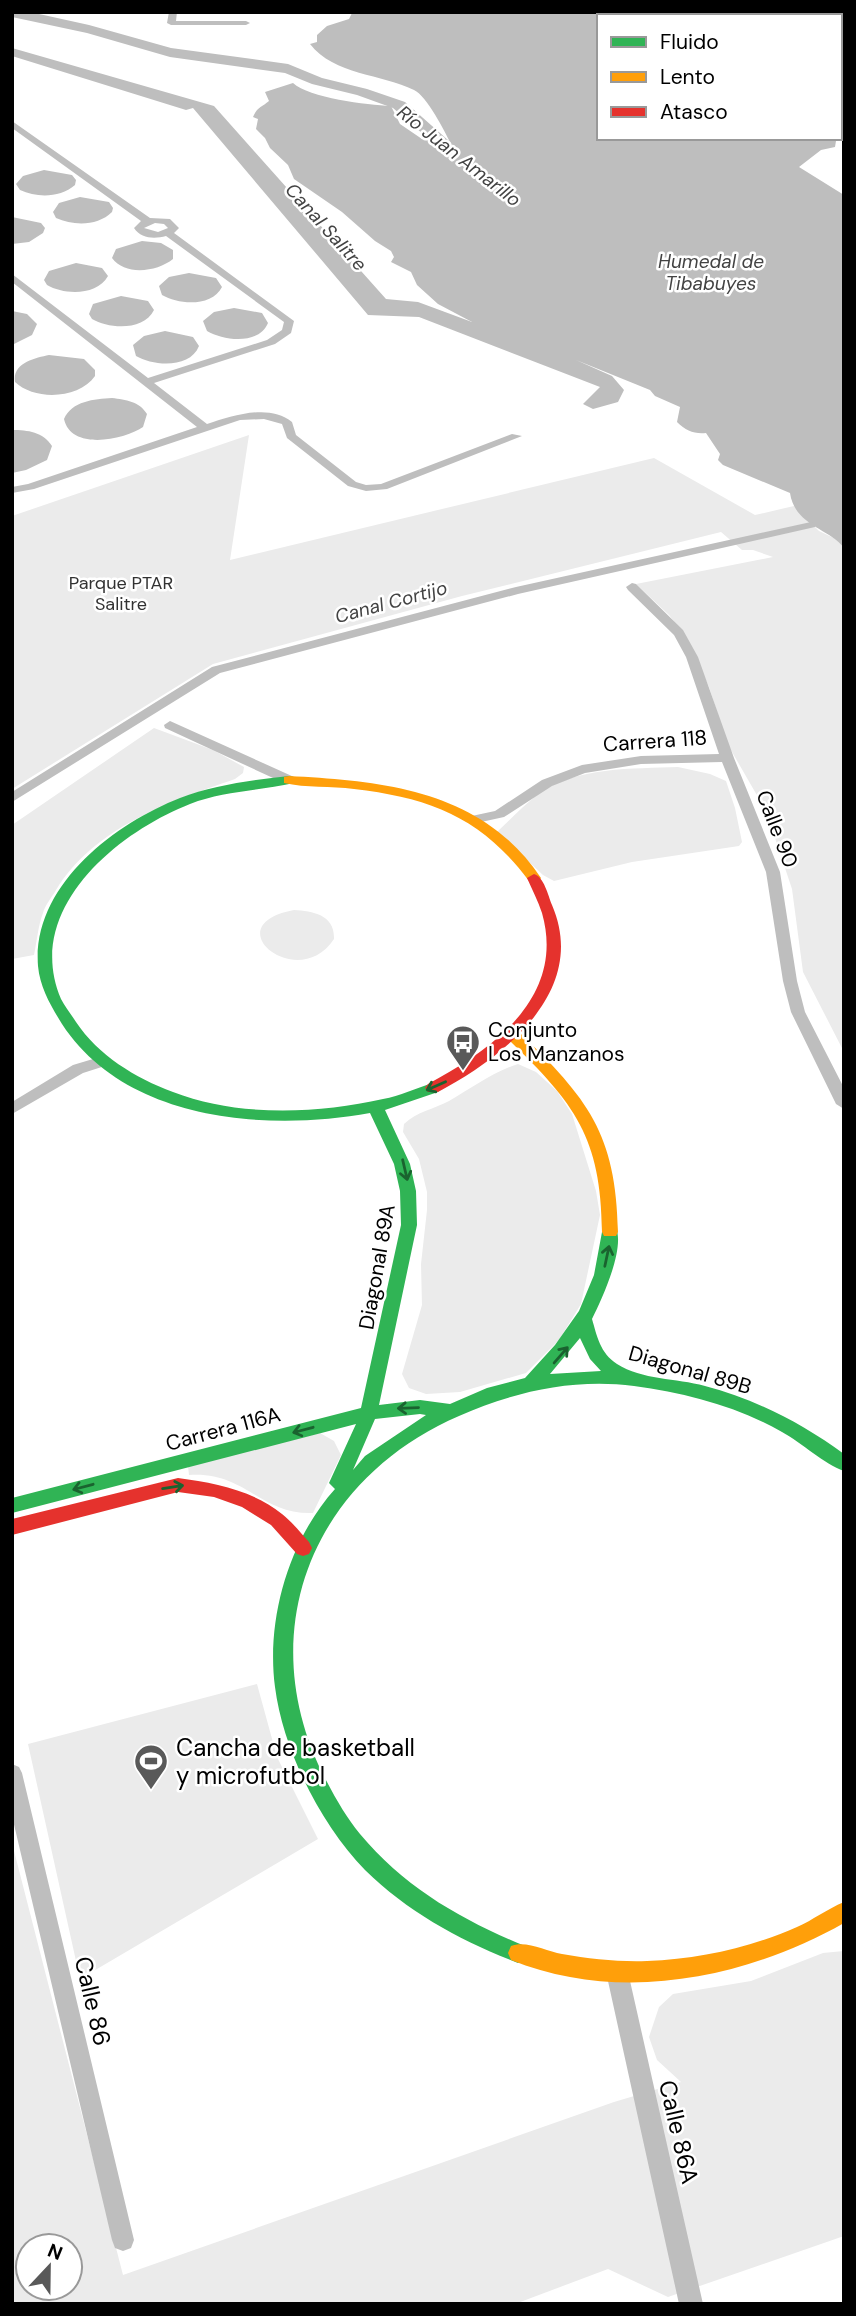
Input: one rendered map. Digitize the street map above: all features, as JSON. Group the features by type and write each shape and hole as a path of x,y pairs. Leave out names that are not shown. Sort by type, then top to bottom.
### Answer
{"street":[{"path":"173,12 171,22 246,23"},
{"path":"12,124 148,221 140,226 141,231 149,235 168,233 289,321 287,331 271,342 147,382"},
{"path":"12,277 205,428"},
{"path":"12,490 30,487 205,428 253,415 283,420 289,425 290,436 352,484 366,488 383,487 516,436"},
{"name":"Calle 90","path":"632,587 679,634 692,657 727,758 774,872 790,981 798,1012 844,1104"},
{"path":"170,725 289,780"},
{"name":"Carrera 118","path":"472,820 499,814 547,783 582,769 642,760 727,758"},
{"path":"289,780 339,781 387,788 432,801 472,820 510,848 538,881 553,919 550,972 542,999 514,1037 451,1079 376,1108 317,1116 257,1115 199,1105 146,1087 103,1061 70,1029 51,992 45,954 52,917 71,881 100,849 134,826 172,806 209,793 289,780"},
{"path":"514,1037 562,1082 596,1135 612,1194 608,1257 584,1320 563,1354 530,1382"},
{"path":"12,1110 78,1069 103,1061"},
{"name":"Diagonal 89A","path":"376,1108 403,1159 410,1194 409,1225 369,1413 328,1505 303,1548 285,1603 280,1651 283,1701 297,1751 322,1802 364,1857 415,1902 476,1937 521,1955 569,1966 617,1972 668,1973 718,1966 766,1953 799,1939 844,1912"},
{"name":"Diagonal 89B","path":"584,1320 585,1338 595,1356 612,1370 634,1379 682,1386 729,1399 774,1418 816,1442 844,1464"},
{"name":"Diagonal 89A","path":"328,1505 358,1470 393,1441 446,1410 491,1392 530,1382 564,1378 634,1379"},
{"name":"Carrera 116A","path":"12,1506 369,1413 395,1408 446,1410"},
{"path":"369,1413 379,1432 393,1441"},
{"name":"Carrera 116A","path":"12,1527 178,1485 205,1486 230,1492 261,1506 288,1528 303,1548"},
{"name":"Calle 86","path":"12,1773 123,2240"},
{"name":"Calle 86A","path":"617,1972 691,2304"}],"green space":[{"name":"Parque PTAR Salitre","path":"249,435 230,560 654,458 755,515 794,506 819,531 838,540 844,548 844,1052 803,972 792,889 766,811 728,745 709,687 687,638 669,615 636,584 773,557 753,550 742,550 721,532 462,596 213,664 12,789 12,516"},
{"path":"154,728 213,750 244,767 243,773 235,779 185,797 135,820 91,849 72,868 45,907 34,955 12,959 12,825"},
{"path":"678,767 710,774 726,781 742,842 739,846 632,862 554,881 543,875 497,832 537,795 569,779 605,771"},
{"path":"294,910 315,913 331,924 334,939 319,954 301,960 284,958 270,951 262,940 261,929 271,918"},
{"path":"518,1064 536,1072 557,1091 572,1114 596,1191 600,1215 581,1304 559,1340 526,1373 460,1392 426,1394 409,1388 402,1374 422,1305 421,1264 427,1210 427,1192 419,1159 403,1132 404,1124 414,1116 449,1101 491,1076"},
{"path":"320,1433 334,1441 341,1455 313,1513 295,1512 280,1507 225,1480 189,1475 188,1466"},
{"path":"257,1684 277,1757 318,1839 80,1979 28,1744"},
{"path":"12,1843 123,2275 614,2102 681,2082 657,2060 649,2037 659,2007 673,1994 751,1981 823,1953 844,1951 844,2236 668,2297 608,2269 515,2304 12,2304"}],"water":[{"name":"Humedal de Tibabuyes","path":"352,13 749,14 597,14 597,140 840,140 836,141 835,147 821,150 799,167 844,195 844,548 798,513 790,493 723,465 718,460 720,454 706,433 684,428 677,422 680,407 655,396 650,390 576,360 612,376 624,390 618,402 593,409 583,404 600,387 419,317 368,315 193,108 186,110 12,56 12,48 214,106 386,299 418,302 472,322 438,304 417,285 411,272 391,262 394,257 391,251 375,241 342,212 294,179 288,165 270,148 256,129 258,119 253,117 258,109 269,101 265,92 293,83 325,97 391,106 400,124 422,139 450,142 435,114 414,90 345,68 320,54 310,44 317,42 317,35 327,26 349,19"},
{"name":"Humedal de Tibabuyes","path":"842,84 844,87 842,140"},
{"path":"44,170 72,175 76,180 75,185 62,192 41,195 20,190 16,184 23,176"},
{"path":"80,197 109,202 113,208 112,212 100,220 86,223 56,218 53,212 59,203"},
{"path":"12,217 41,223 45,228 43,233 29,242 12,244"},
{"path":"142,241 161,243 173,250 173,259 159,267 133,270 118,264 112,258 116,249"},
{"path":"76,263 102,268 108,276 96,287 80,292 62,291 47,285 44,280 49,271"},
{"path":"189,273 216,278 222,287 211,298 203,301 177,301 162,295 159,286 169,277"},
{"path":"121,296 148,301 154,310 149,317 134,325 107,325 92,319 89,314 93,304"},
{"path":"234,308 262,313 268,323 257,335 249,338 231,339 207,331 203,321 214,312"},
{"path":"12,311 27,314 37,324 32,335 12,345"},
{"path":"165,331 193,337 199,346 188,359 180,362 152,362 136,356 133,345 144,336"},
{"path":"49,355 84,359 95,370 95,376 79,389 56,395 34,392 15,382 17,370 21,366"},
{"path":"112,398 140,406 147,414 143,427 124,436 99,440 77,436 69,429 64,419 72,408 91,400"},
{"path":"12,430 29,431 48,441 52,446 47,460 12,473"}],"waterway":[{"name":"Río Juan Amarillo","path":"12,13 89,29 170,52 288,69 317,81 362,92 399,105 467,164"},
{"name":"Canal Cortijo","path":"12,798 216,670 516,591 811,525"}],"traffic: fast":[{"path":"289,780 223,790 185,801 127,831 100,852 77,877 59,904 47,934 45,966 54,1000 82,1042 121,1074 169,1097 223,1111 279,1116 335,1114 387,1104 433,1088"},
{"path":"338,1483 369,1413 409,1225 408,1191 402,1164 376,1108"},
{"path":"531,1382 561,1350 586,1314 602,1275 610,1232"},
{"path":"584,1320 592,1348 600,1360 612,1370 646,1382 694,1390 761,1413 812,1441 844,1464"},
{"path":"518,1953 465,1930 415,1900 371,1862 335,1817 301,1752 284,1687 284,1624 299,1564 329,1509 372,1461 427,1422 493,1393 527,1384 580,1379 634,1379"},
{"path":"12,1506 369,1413 420,1407 446,1410"}],"traffic: slow":[{"path":"289,780 391,790 458,811 487,828 513,850 534,878"},
{"path":"514,1036 557,1080 588,1122 606,1170 610,1232"},
{"path":"518,1953 560,1964 602,1970 644,1972 686,1969 767,1949 806,1933 844,1912"}],"traffic: jam":[{"path":"433,1088 492,1052 517,1030 536,1004 549,977 553,946 549,913 534,878"},
{"path":"12,1527 178,1485 215,1490 248,1502 277,1520 303,1548"}],"place":[{"name":"Conjunto Los Manzanos","path":"463,1072"},
{"name":"Cancha de basketball y microfutbol","path":"151,1791"}],"water label":[{"name":"Canal Salitre","path":"326,227"}]}
